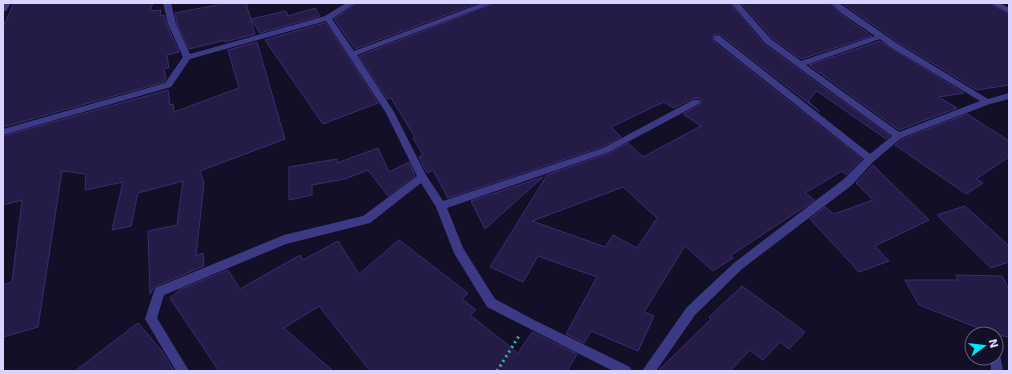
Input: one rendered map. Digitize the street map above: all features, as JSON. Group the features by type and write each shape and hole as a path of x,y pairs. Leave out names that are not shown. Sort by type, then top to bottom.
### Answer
{"street":[{"path":"3,9 7,3"},
{"path":"167,3 172,24 188,57"},
{"path":"3,132 168,85 188,57 328,18 350,3"},
{"path":"352,54 489,3"},
{"path":"735,3 768,40 898,136"},
{"path":"835,3 844,11 881,36 987,102"},
{"path":"995,3 1009,11"},
{"path":"328,18 390,112 422,178 441,206 458,250 491,303 528,323 626,371"},
{"path":"800,64 881,36"},
{"path":"717,38 870,159"},
{"path":"648,371 691,310 738,266 848,182 870,159 898,136 987,102 1009,96"},
{"path":"441,206 606,150 696,102"},
{"path":"183,371 152,319 159,292 284,240 366,220 422,178"}],"path":[{"path":"496,371 528,323"}],"building":[{"path":"14,3 153,3 150,11 161,10 160,16 164,15 179,52 167,55 169,68 164,69 166,79 164,82 3,127 3,27"},
{"path":"217,3 246,3 255,34 189,49 177,24 175,13 217,5"},
{"path":"356,3 478,3 355,49 334,19"},
{"path":"494,3 730,3 764,44 890,136 886,139 817,91 808,101 820,112 721,35 713,35 713,41 862,159 846,175 842,171 805,193 815,200 730,256 733,258 713,271 685,246 644,312 654,316 638,351 591,331 584,343 566,334 597,277 538,256 523,282 490,267 547,175 609,153 628,143 643,157 701,126 683,114 700,105 701,101 699,98 692,99 674,108 664,102 611,127 621,137 602,147 448,198 433,170 427,173 419,157 423,155 413,138 415,137 391,98 387,99 359,56","holes":["623,187 657,218 637,248 613,235 605,247 532,221"]},
{"path":"741,3 830,3 840,14 872,36 801,59 772,38"},
{"path":"842,3 990,3 1009,14 1009,85 977,90 896,41"},
{"path":"315,8 320,16 260,33 251,19 286,11 288,16"},
{"path":"326,23 378,103 323,124 265,40"},
{"path":"880,41 964,93 939,97 957,108 899,130 809,65"},
{"path":"257,42 285,139 200,171 204,183 196,256 203,253 204,266 154,287 150,294 148,231 177,225 183,181 138,193 131,226 112,230 123,182 85,190 86,174 62,171 38,327 3,337 3,285 12,282 22,200 3,205 3,136 168,90 170,105 173,104 174,112 239,88 228,50"},
{"path":"967,114 1009,141 1009,157 976,179 983,183 966,194 895,145 902,139"},
{"path":"378,148 389,172 409,162 415,176 388,196 368,170 345,179 312,185 312,195 289,200 289,167 337,159 337,163"},
{"path":"873,165 929,220 875,246 889,261 859,272 810,219 825,207 834,214 873,200 856,183"},
{"path":"543,177 485,229 471,201"},
{"path":"965,206 1009,246 1009,262 991,268 937,215"},
{"path":"399,240 468,293 462,299 476,310 470,315 518,353 532,332 577,354 567,371 370,371 319,306 284,328 333,371 219,371 170,298 181,289 228,270 240,289 300,255 303,260 338,241 359,274"},
{"path":"956,275 1002,276 1009,289 1009,337 1004,336 1004,326 973,326 919,305 905,280 958,280"},
{"path":"742,286 805,332 789,349 780,342 763,360 750,350 730,371 658,371 711,319 709,317"},
{"path":"138,323 162,351 174,371 75,371"}]}
